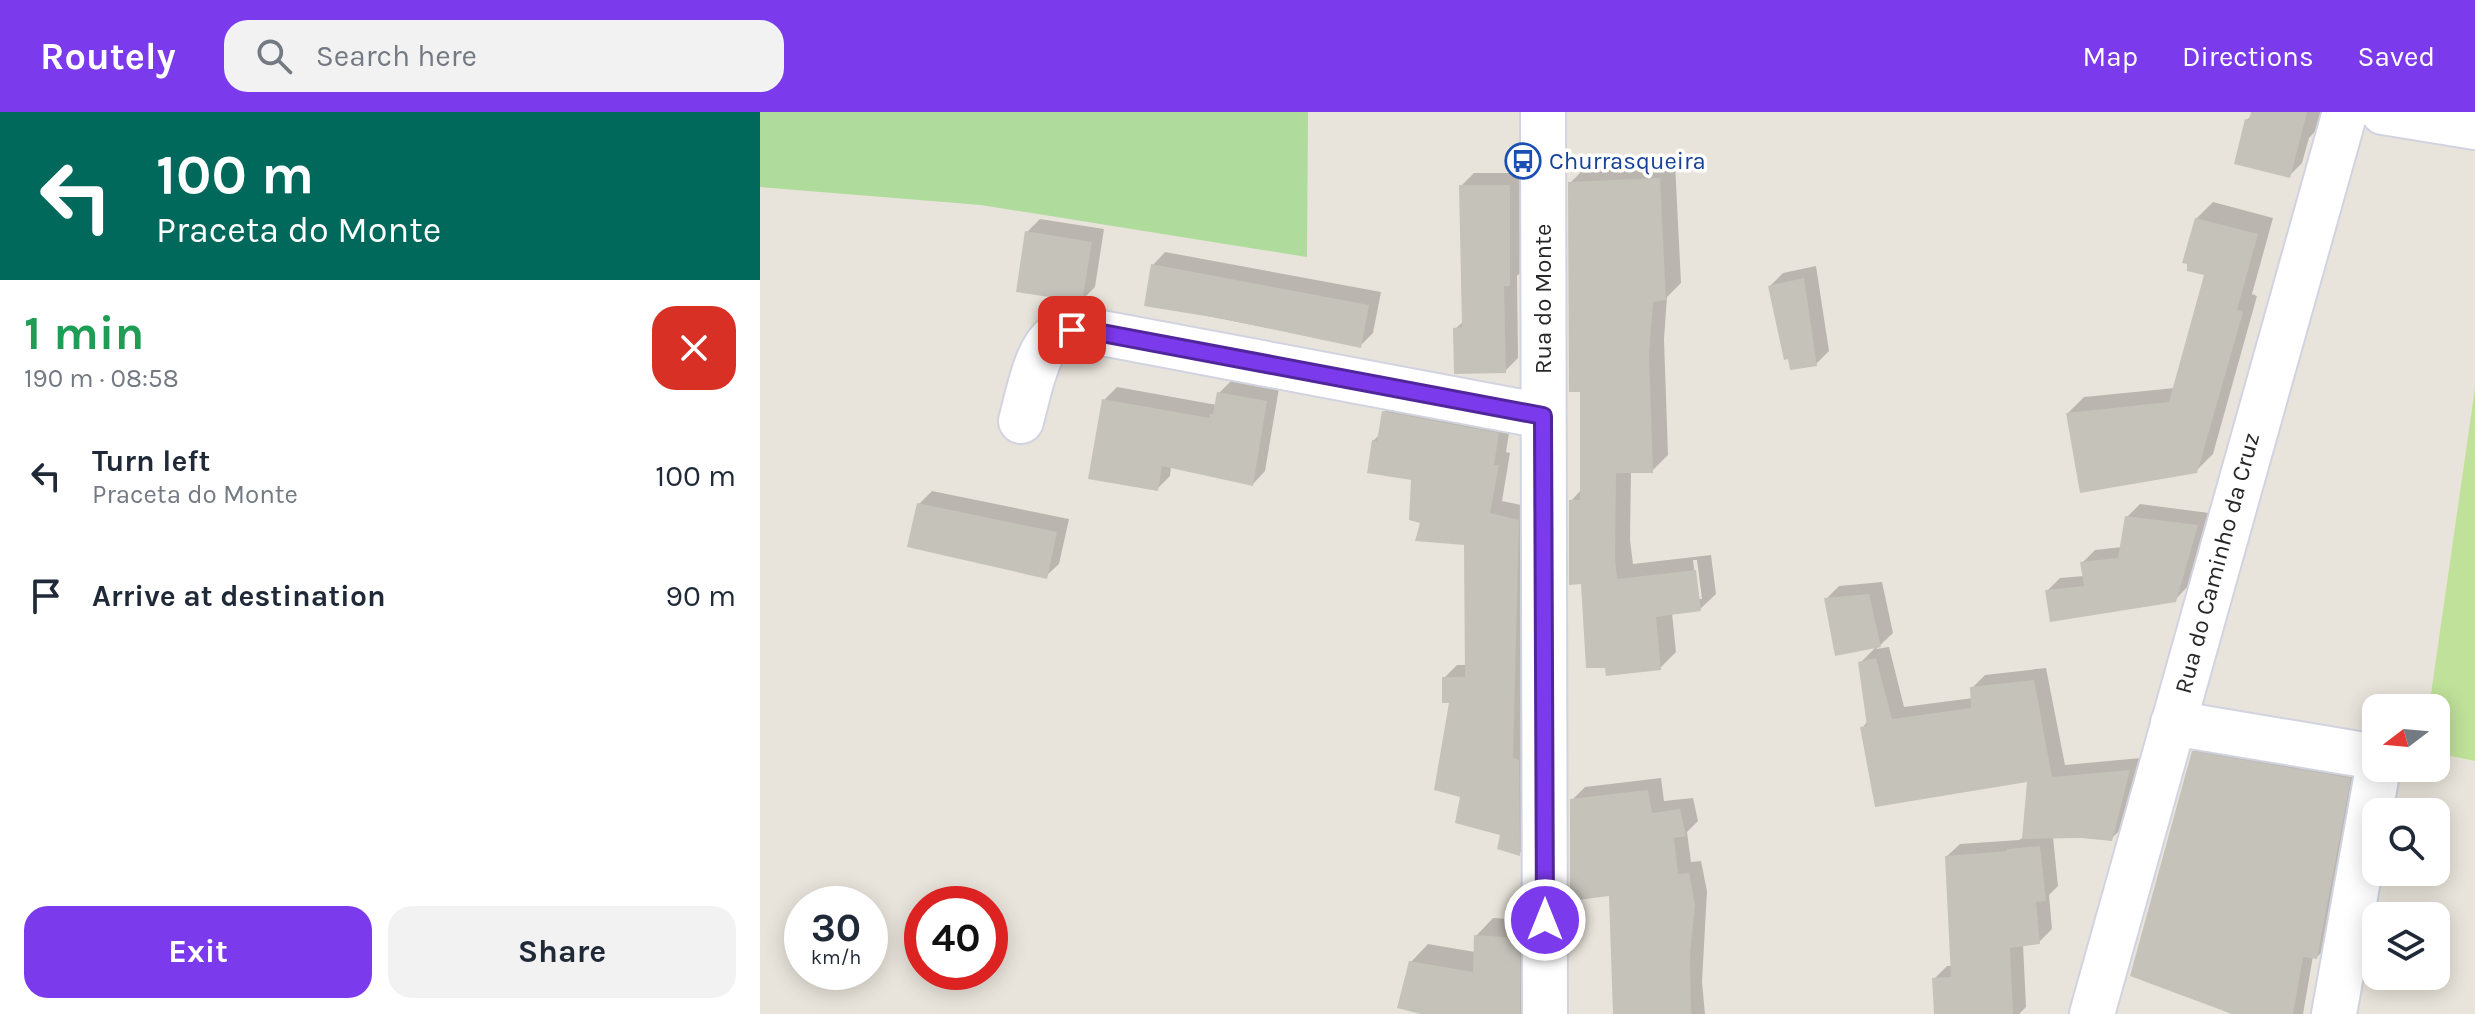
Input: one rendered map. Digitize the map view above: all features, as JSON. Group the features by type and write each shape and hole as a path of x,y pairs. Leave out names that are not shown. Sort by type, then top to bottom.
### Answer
{"street":[{"name":"Rua do Monte","path":"1543,112 1545,1014"},
{"name":"Rua do Caminho da Cruz","path":"2092,1014 2345,112"},
{"path":"2383,112 2475,127"},
{"path":"1021,421 1042,353 1059,333 1072,330 1086,330 1543,416"},
{"path":"2173,723 2362,755"},
{"path":"2334,1014 2375,782"}],"green space":[{"path":"760,112 1308,112 1307,257 981,205 760,187"},
{"path":"2475,388 2475,761 2450,756 2450,694 2431,694"}],"building":[{"path":"2251,112 2307,112 2290,178 2234,164 2245,119 2249,120"},
{"path":"1660,178 1666,300 1653,302 1649,356 1653,473 1616,473 1617,579 1696,570 1701,611 1656,617 1661,670 1606,676 1605,668 1586,668 1581,584 1569,585 1569,500 1580,500 1580,392 1569,392 1568,182"},
{"path":"1459,185 1510,185 1510,286 1504,286 1506,373 1454,374 1453,328 1462,327"},
{"path":"2195,218 2258,234 2237,310 2243,312 2197,473 2080,493 2066,413 2169,402 2204,275 2187,271 2187,264 2182,263"},
{"path":"1025,231 1092,242 1082,302 1016,292"},
{"path":"1151,264 1369,305 1361,348 1224,319 1144,306"},
{"path":"1804,278 1817,366 1790,370 1788,359 1784,360 1768,286"},
{"path":"1217,392 1267,401 1253,486 1162,466 1158,491 1088,479 1102,399 1210,418"},
{"path":"1382,411 1499,433 1494,465 1499,465 1490,513 1519,520 1513,758 1519,760 1520,856 1497,849 1500,835 1455,823 1460,797 1434,790 1449,703 1442,703 1442,677 1465,677 1464,545 1415,541 1420,523 1409,520 1411,480 1367,473 1372,440 1377,441"},
{"path":"917,503 1057,532 1047,579 907,547"},
{"path":"2125,516 2198,525 2176,602 2050,622 2045,590 2084,586 2080,562 2118,558"},
{"path":"1869,594 1881,647 1835,656 1824,598"},
{"path":"1876,658 1892,719 1971,708 1970,687 2034,680 2052,777 2130,770 2112,841 2022,839 2027,782 1875,807 1860,727 1867,726 1858,662"},
{"path":"2192,751 2351,778 2317,959 2303,957 2293,1014 2232,1014 2130,976"},
{"path":"1648,790 1652,813 1680,809 1686,836 1674,838 1678,874 1689,873 1695,905 1690,955 1691,1014 1613,1014 1609,896 1570,901 1570,799"},
{"path":"2040,846 2046,901 2036,902 2040,944 2010,948 2013,1014 1934,1014 1932,978 1951,977 1945,856"},
{"path":"1474,935 1520,938 1520,1014 1421,1014 1397,1008 1409,961 1473,972"}],"place":[{"name":"Churrasqueira","path":"1523,161"}],"route":[{"path":"1072,330 1086,330 1543,416 1545,920"}]}
